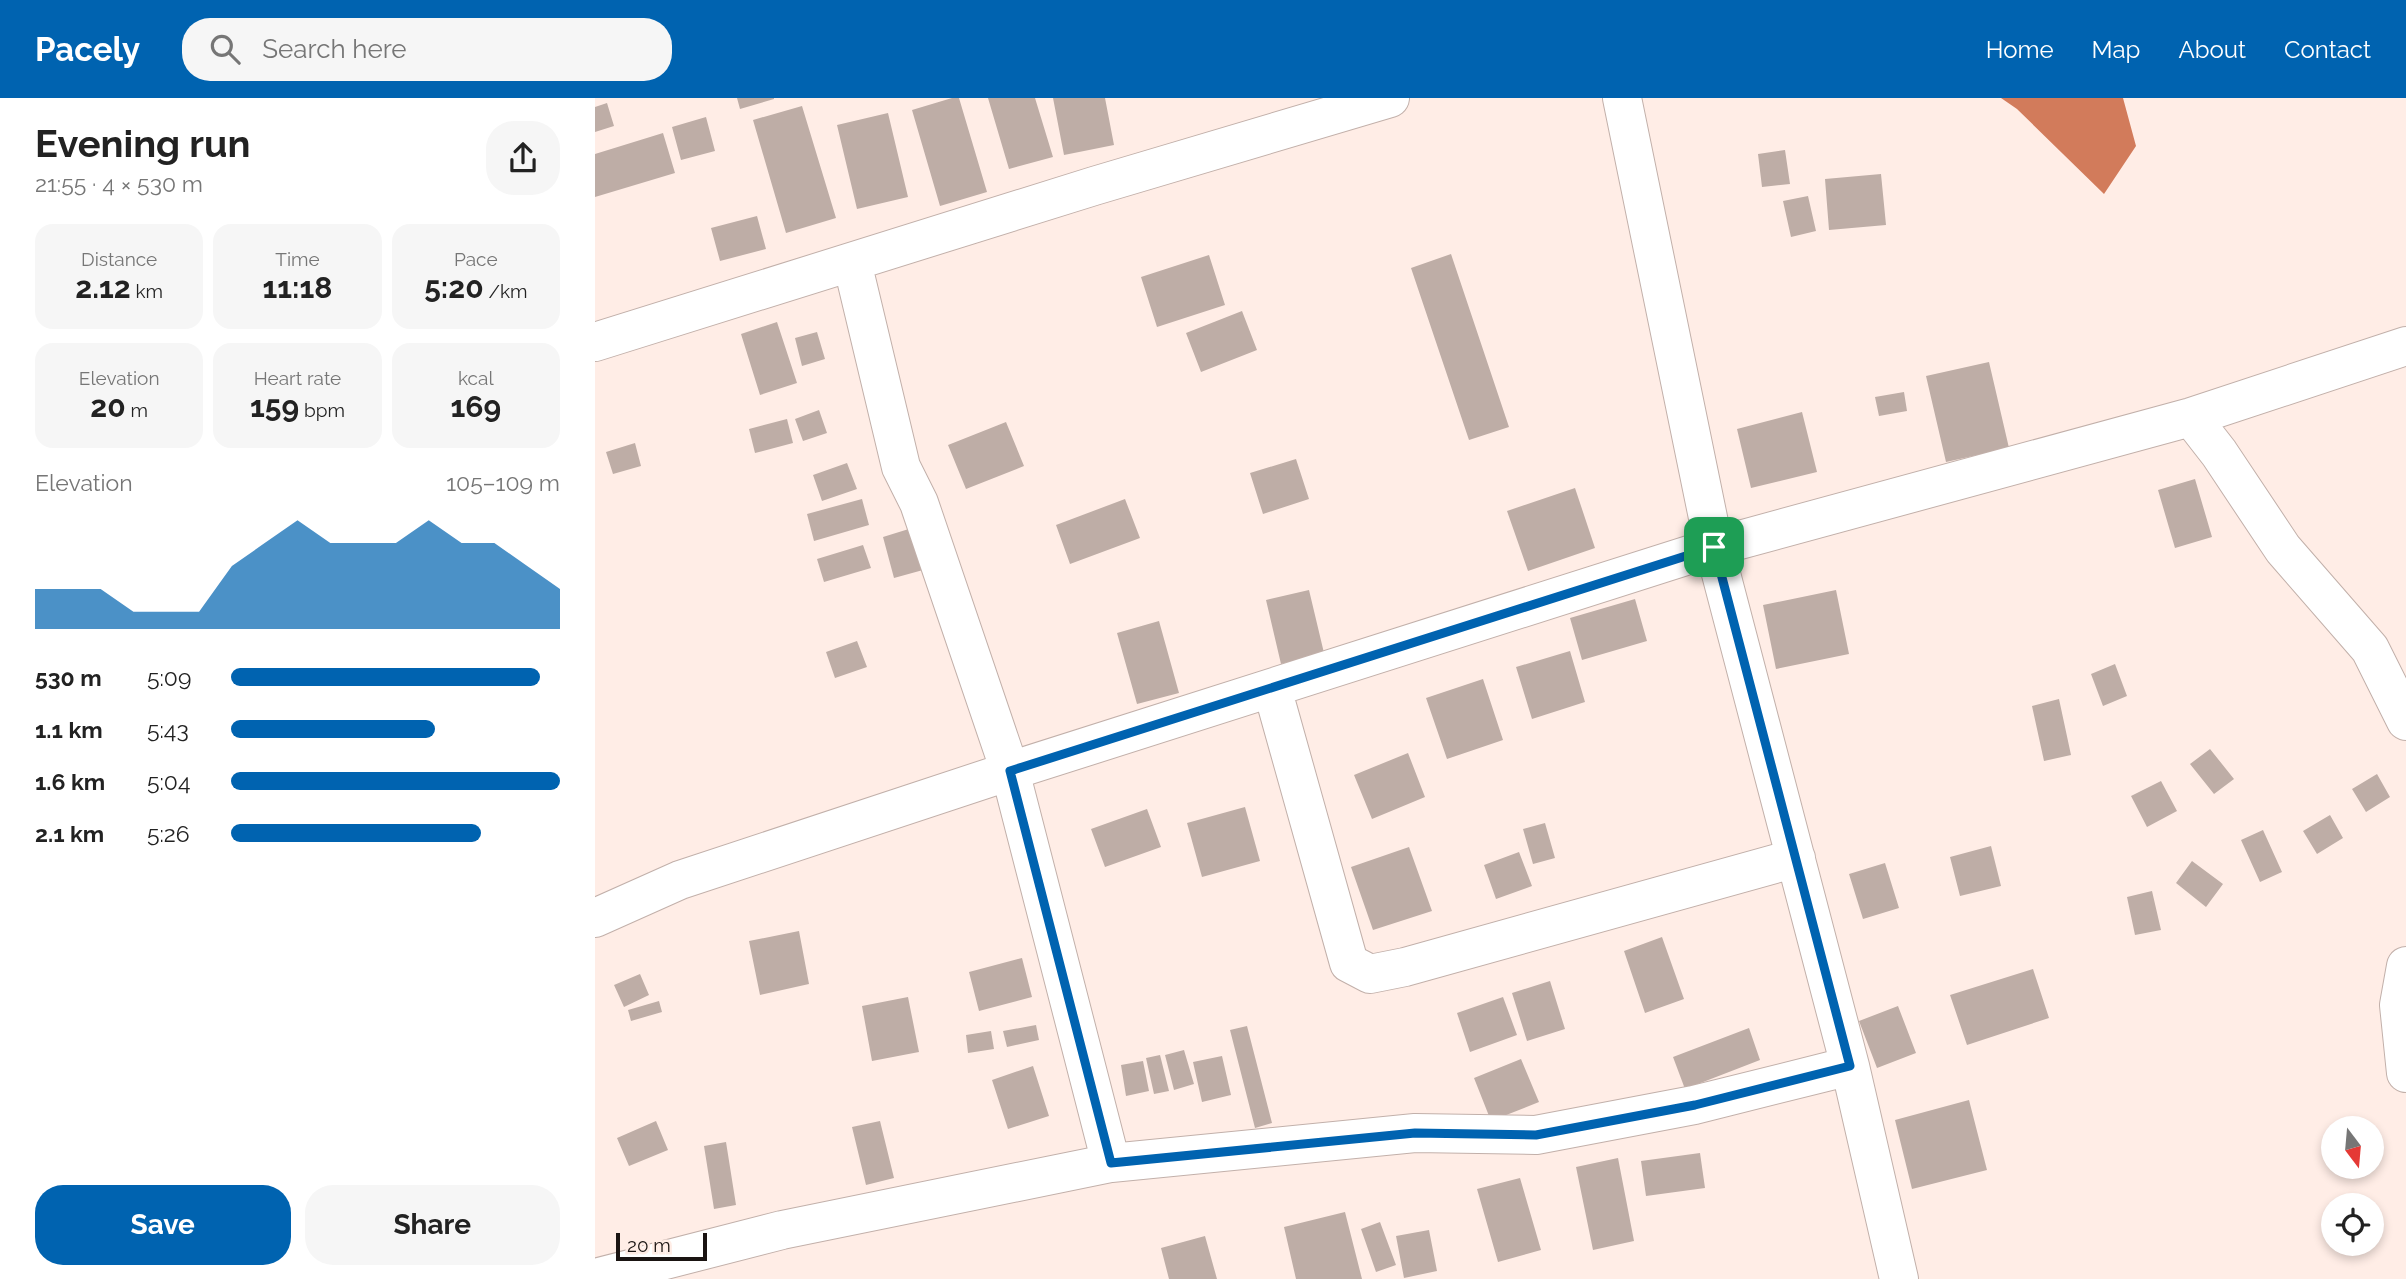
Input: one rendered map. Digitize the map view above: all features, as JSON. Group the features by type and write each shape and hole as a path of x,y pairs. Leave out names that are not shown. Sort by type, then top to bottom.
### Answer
{"street":[{"path":"595,342 1390,98"},
{"path":"1622,98 1714,547 1850,1066 1899,1279"},
{"path":"852,262 901,467 919,503 1010,771 1111,1163"},
{"path":"595,918 680,880 1010,771 1714,547 2191,417 2406,346"},
{"path":"2191,417 2219,453 2283,549 2370,649 2406,721"},
{"path":"1272,688 1349,963 1370,974 1405,967 1796,858"},
{"path":"2406,966 2399,1005 2406,1073"},
{"path":"595,1278 782,1230 1111,1163 1415,1133 1536,1135 1695,1105 1850,1066"}],"shaded area":[{"path":"2001,98 2123,98 2136,146 2104,194 2017,109"}],"building":[{"path":"737,98 774,98 774,99 740,109"},
{"path":"959,98 987,192 940,206 912,110"},
{"path":"988,98 1035,98 1053,157 1009,169"},
{"path":"1053,98 1105,98 1114,145 1064,155"},
{"path":"607,103 614,126 595,132 595,107"},
{"path":"802,106 836,218 786,233 753,120"},
{"path":"888,113 908,197 857,209 837,125"},
{"path":"706,117 715,151 681,160 672,127"},
{"path":"663,133 675,173 595,197 595,154"},
{"path":"1785,150 1790,184 1762,187 1758,154"},
{"path":"1881,174 1886,225 1829,230 1825,179"},
{"path":"1808,196 1816,231 1791,237 1783,201"},
{"path":"757,216 766,249 720,261 711,228"},
{"path":"1451,254 1509,427 1469,440 1411,268"},
{"path":"1209,255 1225,305 1157,327 1141,277"},
{"path":"1242,311 1257,350 1201,372 1186,333"},
{"path":"777,322 797,383 760,395 741,334"},
{"path":"817,332 825,359 802,366 795,338"},
{"path":"1989,362 2009,448 1946,462 1926,376"},
{"path":"1904,392 1907,411 1879,416 1875,397"},
{"path":"819,410 827,433 803,441 795,419"},
{"path":"1802,412 1817,472 1751,488 1737,429"},
{"path":"787,419 793,443 755,453 749,429"},
{"path":"1006,422 1024,466 966,489 948,445"},
{"path":"635,443 641,466 613,474 606,452"},
{"path":"1296,459 1309,499 1263,514 1250,473"},
{"path":"847,463 857,489 822,501 813,475"},
{"path":"2195,479 2212,537 2175,548 2158,490"},
{"path":"1575,488 1595,548 1528,571 1507,511"},
{"path":"862,499 869,525 814,541 807,514"},
{"path":"1125,499 1140,538 1070,564 1056,525"},
{"path":"912,528 923,570 894,578 883,537"},
{"path":"863,545 871,568 824,582 817,559"},
{"path":"1309,590 1324,653 1281,664 1266,600"},
{"path":"1836,590 1849,654 1776,669 1763,605"},
{"path":"1635,599 1647,641 1582,660 1570,618"},
{"path":"1159,621 1179,693 1137,704 1117,633"},
{"path":"857,641 867,667 835,678 826,652"},
{"path":"1570,651 1585,702 1532,719 1516,667"},
{"path":"2115,664 2127,696 2103,706 2091,674"},
{"path":"1483,679 1503,740 1447,759 1426,698"},
{"path":"2059,699 2071,755 2044,761 2032,706"},
{"path":"2210,749 2234,779 2214,794 2190,764"},
{"path":"1408,753 1425,797 1372,819 1354,775"},
{"path":"2377,774 2390,797 2366,812 2352,789"},
{"path":"2161,781 2177,811 2147,827 2131,796"},
{"path":"1245,807 1260,861 1202,877 1187,823"},
{"path":"1147,809 1161,847 1105,867 1091,829"},
{"path":"2330,815 2343,838 2317,854 2303,831"},
{"path":"1545,823 1555,858 1533,864 1523,829"},
{"path":"2263,830 2282,872 2260,882 2241,840"},
{"path":"1991,846 2001,886 1960,896 1950,857"},
{"path":"1409,847 1432,911 1373,930 1351,867"},
{"path":"1519,852 1532,886 1496,899 1484,865"},
{"path":"2192,861 2223,884 2206,907 2176,883"},
{"path":"1885,863 1899,908 1863,919 1849,874"},
{"path":"2152,891 2161,930 2135,935 2127,897"},
{"path":"799,931 809,984 760,995 749,941"},
{"path":"1662,937 1684,999 1645,1013 1624,951"},
{"path":"1022,958 1032,997 979,1011 969,972"},
{"path":"2033,969 2049,1018 1967,1045 1950,995"},
{"path":"640,974 649,995 624,1007 614,985"},
{"path":"1550,981 1565,1029 1527,1041 1512,993"},
{"path":"908,997 919,1052 872,1061 862,1006"},
{"path":"1503,997 1517,1035 1470,1052 1457,1013"},
{"path":"659,1001 662,1012 631,1021 628,1010"},
{"path":"1898,1006 1916,1053 1877,1068 1859,1021"},
{"path":"1036,1025 1039,1040 1007,1047 1003,1031"},
{"path":"1247,1026 1272,1123 1255,1128 1230,1030"},
{"path":"1749,1028 1760,1060 1685,1089 1673,1057"},
{"path":"991,1031 994,1049 968,1053 966,1035"},
{"path":"1184,1050 1194,1084 1174,1090 1165,1055"},
{"path":"1160,1055 1169,1091 1154,1094 1146,1058"},
{"path":"1222,1056 1231,1095 1202,1102 1193,1062"},
{"path":"1521,1059 1539,1102 1491,1121 1474,1078"},
{"path":"1143,1061 1149,1091 1126,1096 1121,1065"},
{"path":"1033,1066 1049,1116 1008,1129 992,1080"},
{"path":"1969,1100 1987,1170 1912,1189 1895,1120"},
{"path":"656,1121 668,1150 629,1166 617,1138"},
{"path":"880,1121 894,1178 866,1185 852,1127"},
{"path":"726,1142 736,1205 714,1209 704,1146"},
{"path":"1700,1153 1705,1188 1646,1196 1641,1161"},
{"path":"1618,1158 1634,1241 1593,1250 1576,1167"},
{"path":"1520,1178 1541,1250 1498,1262 1477,1189"},
{"path":"1345,1212 1362,1279 1296,1279 1284,1227"},
{"path":"1380,1222 1396,1265 1376,1272 1361,1229"},
{"path":"1429,1230 1437,1271 1404,1278 1396,1236"},
{"path":"1205,1236 1217,1279 1169,1279 1161,1248"}],"route":[{"path":"1714,547 1850,1066 1695,1105 1536,1135 1415,1133 1111,1163 1010,771 1714,547"}]}
